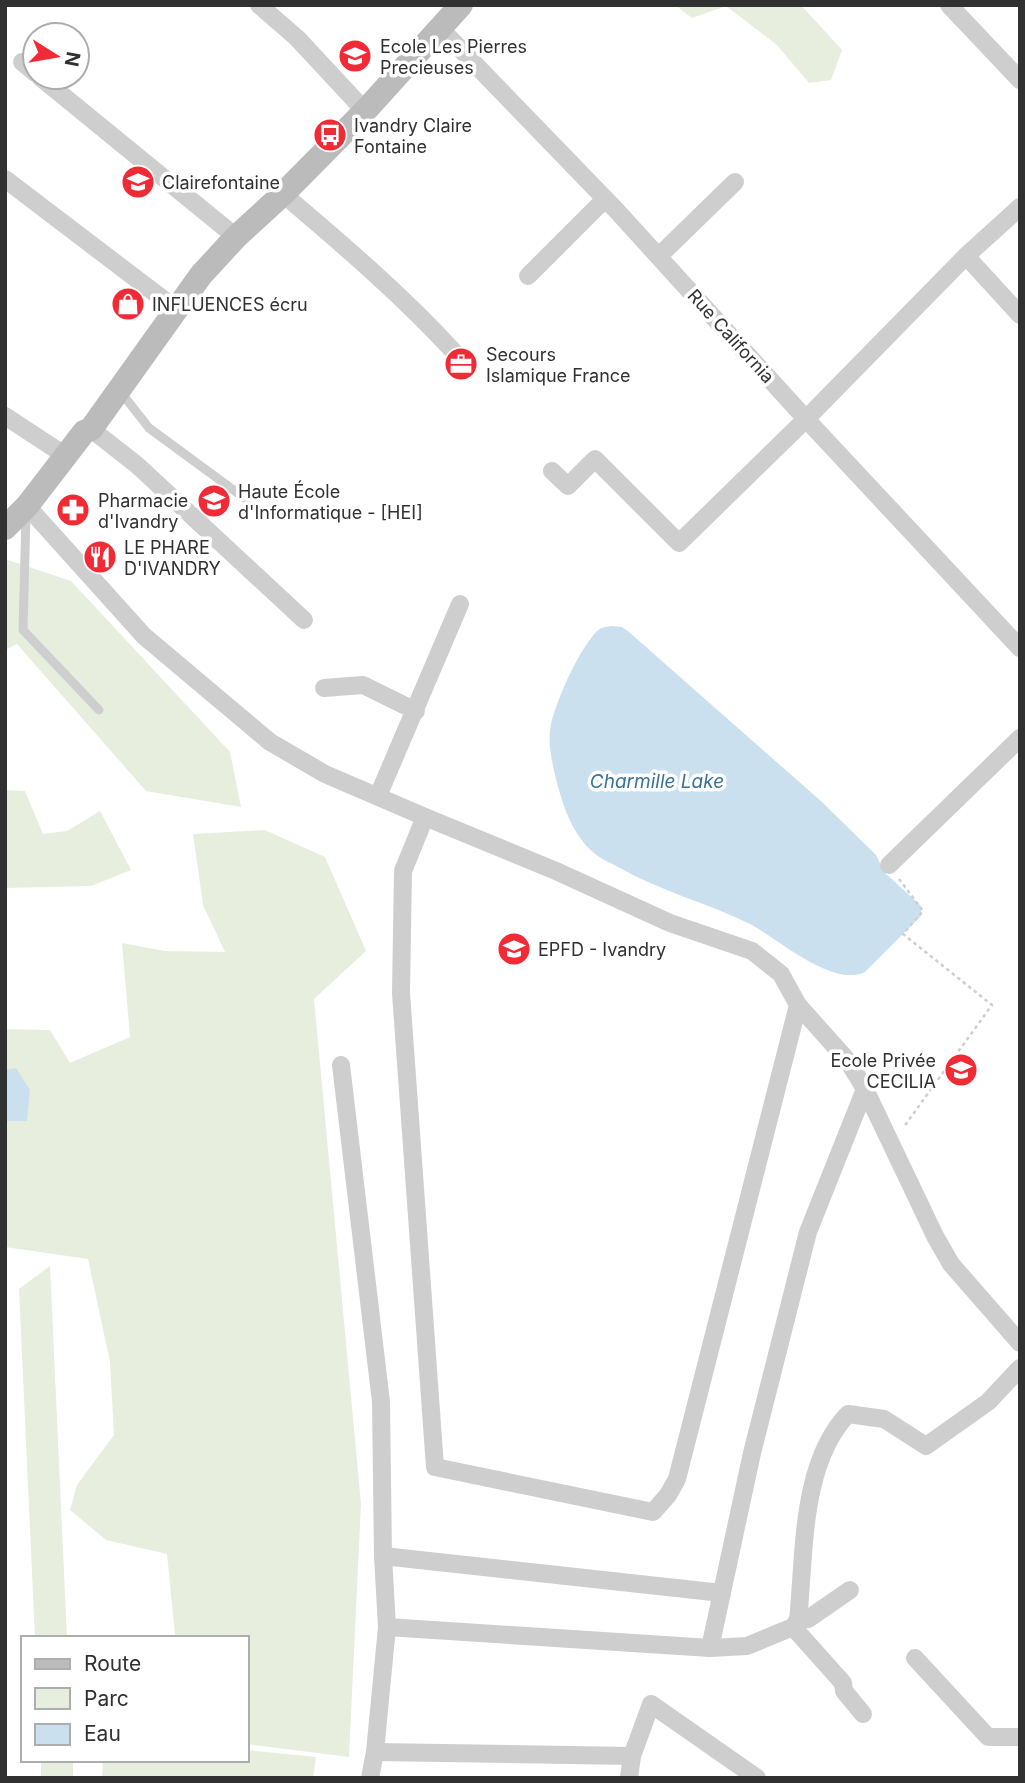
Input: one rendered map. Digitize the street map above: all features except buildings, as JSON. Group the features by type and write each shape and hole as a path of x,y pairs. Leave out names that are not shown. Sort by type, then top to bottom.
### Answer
{"main road":[{"path":"5,528 27,506 84,432 92,429 201,275 236,237 365,111 461,5"}],"street":[{"path":"260,5 297,38 365,111"},
{"path":"949,5 1020,80"},
{"name":"Rue California","path":"439,27 659,256 806,419 1020,648"},
{"path":"57,91 236,237"},
{"path":"5,179 176,309"},
{"path":"659,256 734,182"},
{"path":"283,194 377,274 455,353"},
{"path":"528,276 605,199"},
{"path":"552,471 568,486 595,459 679,543 806,419 966,256 1020,207"},
{"path":"966,256 1020,315"},
{"path":"5,416 66,456"},
{"path":"92,429 137,465 304,620"},
{"path":"27,506 144,636 270,742 325,774 556,871 670,923 752,951 781,974 798,1004 848,1061 865,1089 951,1264 1020,1343"},
{"path":"378,796 460,604"},
{"path":"324,688 363,685 416,712"},
{"path":"889,865 1020,738"},
{"path":"425,817 403,871 401,993 435,1467 653,1512 668,1495 677,1479 718,1327 798,1004"},
{"path":"341,1065 381,1402 387,1628 370,1778"},
{"path":"710,1648 752,1453 808,1232 865,1089"},
{"path":"863,1714 844,1691 843,1683 796,1623 805,1534 816,1469 837,1425 848,1414 884,1419 926,1446 988,1402 1020,1368"},
{"path":"383,1556 722,1593"},
{"path":"387,1628 710,1648 747,1646 808,1619 850,1590"},
{"path":"915,1658 988,1737 1020,1737"},
{"path":"629,1778 632,1756 651,1704 757,1778"},
{"path":"375,1752 632,1756"}],"lane":[{"path":"118,390 149,428 262,511"},
{"path":"27,506 23,630 99,710"}],"path":[{"path":"889,865 923,911 903,934 992,1005 892,1144"}],"green space":[{"path":"675,5 801,5 842,50 831,80 809,83 777,45 726,6 692,18"},
{"path":"5,559 71,581 230,752 241,807 146,791 17,644 5,650"},
{"path":"5,790 25,791 43,834 67,831 100,811 131,870 91,886 5,888"},
{"path":"265,830 325,857 366,951 314,999 361,1504 349,1757 248,1744 248,1636 116,1636 175,1635 167,1554 106,1540 70,1510 77,1485 114,1435 110,1362 88,1259 5,1247 5,1029 50,1030 70,1063 130,1037 122,943 165,951 225,952 203,905 193,834"},
{"path":"50,1266 67,1636 35,1636 19,1289"},
{"path":"248,1750 316,1757 313,1778 102,1778 103,1762 248,1762"},
{"path":"41,1762 73,1762 73,1778 41,1778"}],"water":[{"name":"Charmille Lake","path":"611,626 622,627 629,632 822,802 876,855 884,872 921,906 921,916 865,972 852,975 822,968 750,924 650,883 603,859 580,838 569,820 559,789 551,753 551,723 558,701 580,655 596,632"},
{"path":"16,1068 30,1090 27,1121 5,1121 5,1070"}],"place":[{"name":"Ecole Les Pierres Precieuses","path":"355,56"},
{"name":"Ivandry Claire Fontaine","path":"330,135"},
{"name":"Clairefontaine","path":"138,182"},
{"name":"INFLUENCES écru","path":"128,304"},
{"name":"Secours Islamique France","path":"461,364"},
{"name":"Haute École d'Informatique - [HEI]","path":"214,501"},
{"name":"Pharmacie d'Ivandry","path":"73,510"},
{"name":"LE PHARE D'IVANDRY","path":"100,557"},
{"name":"EPFD - Ivandry","path":"514,949"},
{"name":"Ecole Privée CECILIA","path":"961,1070"}]}
